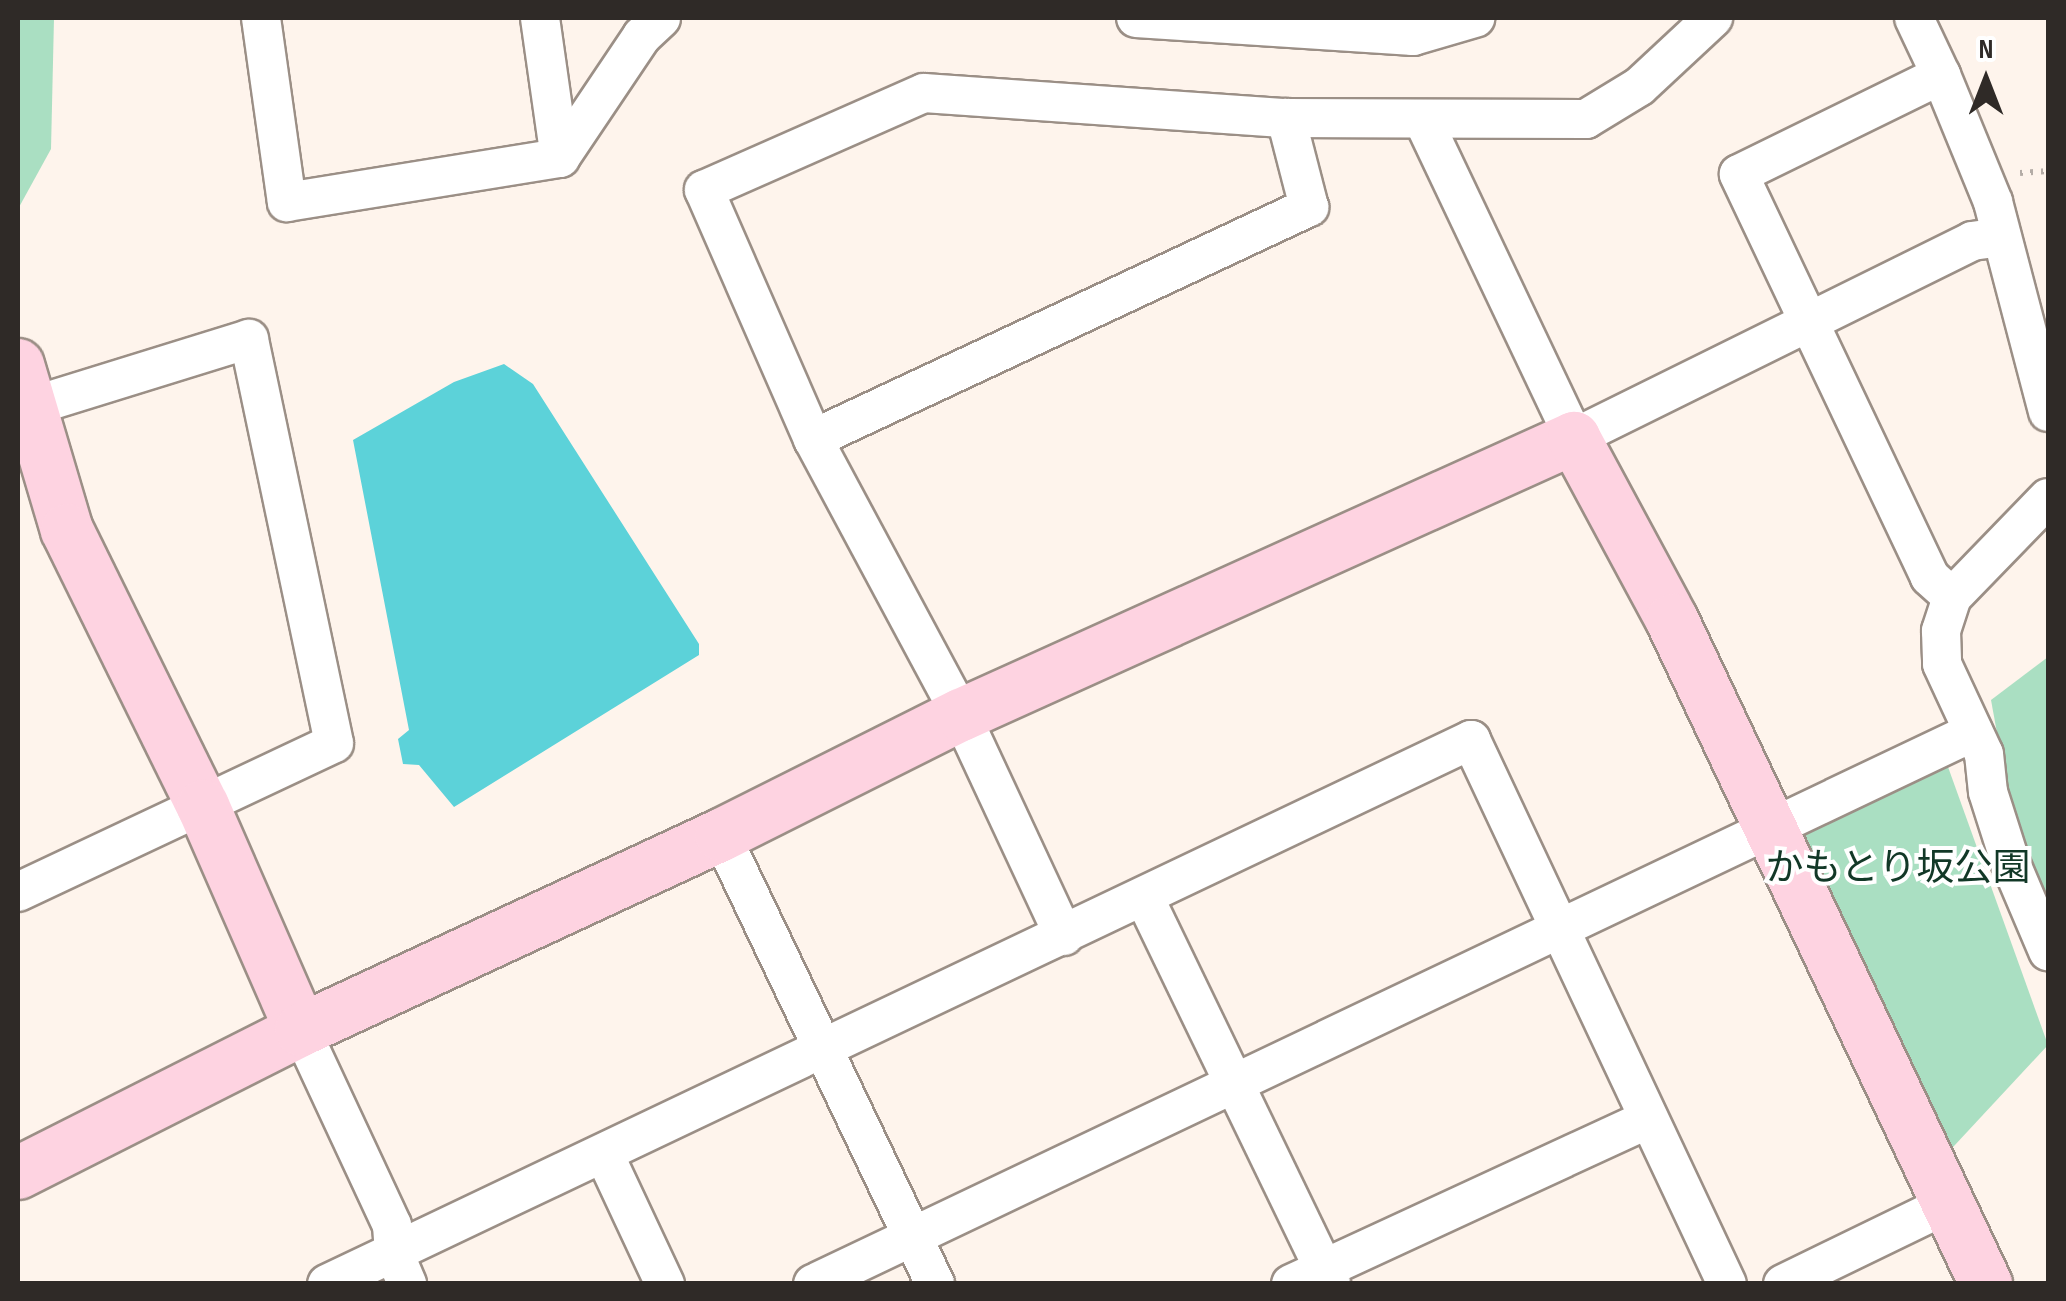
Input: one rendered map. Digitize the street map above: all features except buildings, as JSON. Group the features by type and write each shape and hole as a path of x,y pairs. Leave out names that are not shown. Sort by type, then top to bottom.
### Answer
{"street":[{"path":"261,18 287,202 560,158 642,36 661,18"},
{"path":"540,18 560,158"},
{"path":"1136,18 1413,36 1436,23 1475,18"},
{"path":"1064,936 961,715 813,439 704,190 924,93 1286,118 1424,122 1586,119 1640,86 1713,18"},
{"path":"1914,18 1941,76 2002,236 2048,412"},
{"path":"1941,76 1739,174 1930,577 1952,597"},
{"path":"813,439 1309,207 1286,118"},
{"path":"1424,122 1574,438 1672,620 1986,1284"},
{"path":"18,1173 301,1030 720,835 961,715 1574,438 1972,241 2002,236"},
{"path":"18,892 204,806 334,743 249,340 24,386 67,530 204,806 301,1030 392,1225 401,1268"},
{"path":"2048,498 1952,597 1941,631 1942,664 1973,732 2010,864 2048,951"},
{"path":"813,1284 1559,928 1770,832 1973,732"},
{"path":"327,1284 401,1268 604,1154 1470,740 1727,1284"},
{"path":"720,835 936,1284"},
{"path":"1144,897 1236,1082 1315,1278 1648,1119"},
{"path":"604,1154 665,1284"},
{"path":"1783,1284 1948,1204"}],"green space":[{"path":"18,18 54,18 51,149 18,209"},
{"path":"2048,657 2048,905 2008,793 1991,700"},
{"name":"かもとり坂公園","path":"1943,753 2048,1045 1941,1160 1790,831"}],"water":[{"path":"504,364 533,384 699,644 699,655 454,807 419,765 403,764 398,739 409,730 353,440 454,382"}]}
